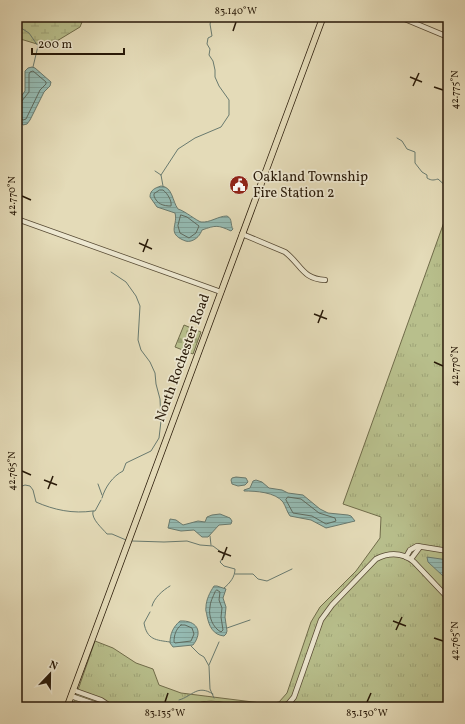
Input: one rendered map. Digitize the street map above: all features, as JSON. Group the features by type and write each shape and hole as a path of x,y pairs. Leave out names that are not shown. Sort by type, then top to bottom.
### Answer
{"main road":[{"name":"North Rochester Road","path":"67,707 323,17"}],"street":[{"path":"400,17 448,37"},
{"path":"17,219 221,292"},
{"path":"242,234 285,252 291,256 303,272 309,277 318,280 325,280"},
{"path":"406,557 409,551 414,547 448,551"},
{"path":"411,559 420,547"},
{"path":"283,707 294,697 319,625 332,605 376,559 394,554 411,559 448,598"},
{"path":"72,693 100,706 112,707"},
{"path":"195,707 202,704 236,707"}],"green space":[{"path":"17,17 84,17 80,27 47,47 17,38"},
{"path":"448,211 448,707 72,707 95,641 113,648 136,663 153,669 159,685 181,693 269,704 279,702 287,693 311,622 320,607 356,571 380,538 381,517 343,504"},
{"path":"184,325 201,332 193,354 175,347"}],"water":[{"path":"32,67 51,82 50,86 44,92 30,120 27,124 23,125 17,117 17,102 25,91 25,71"},
{"path":"161,186 168,189 178,209 201,222 227,216 230,219 233,229 231,231 220,227 214,227 202,230 198,237 191,241 181,239 175,234 174,231 176,217 175,213 157,207 150,197 152,191"},
{"path":"232,478 246,478 248,482 245,485 238,486 232,484"},
{"path":"256,480 262,482 269,488 303,495 320,509 328,513 348,515 355,521 326,528 311,520 290,516 283,502 275,496 260,492 244,491 250,488 253,481"},
{"path":"220,514 230,518 232,521 231,524 219,525 208,537 202,537 194,530 181,531 168,528 170,519 176,520 183,525 198,521 205,522 207,517"},
{"path":"427,557 448,560 448,574 443,576 428,562"},
{"path":"214,586 226,589 223,598 226,607 225,617 227,631 224,636 214,632 209,623 206,611 207,599"},
{"path":"180,621 190,622 197,627 198,635 193,645 173,647 170,643 172,631"}],"waterway":[{"path":"20,17 21,28 29,33 38,46 33,67"},
{"path":"161,175 178,149 195,138 221,127 229,115 229,100 219,86 215,77 213,61 209,55 210,49 207,44 208,38 212,36 210,24 212,17"},
{"path":"397,138 402,141 407,149 415,152 415,163 422,172 427,175 427,178 432,180 438,179 448,188"},
{"path":"155,171 161,175 163,186"},
{"path":"102,498 107,486 123,471 126,463 151,451 159,438 161,421 160,399 155,373 150,362 141,350 138,340 140,306 136,296 126,282 111,272"},
{"path":"98,484 102,495"},
{"path":"17,488 25,485 30,486 33,490 36,502 50,507 71,512 93,511"},
{"path":"101,500 95,511 93,511 95,520 107,534 112,534 126,540"},
{"path":"210,536 211,545"},
{"path":"132,541 187,541 200,545 213,546 225,555 220,562 224,566 235,569 232,580 224,588"},
{"path":"235,574 253,574 258,579 267,581 292,569"},
{"path":"152,606 159,594 170,586"},
{"path":"150,612 144,623 147,633 156,640 170,642"},
{"path":"227,628 250,620"},
{"path":"209,665 219,642"},
{"path":"191,646 204,657 209,666 210,689 214,698"},
{"path":"179,700 199,690 208,691 213,694"}],"place":[{"name":"Oakland Township Fire Station 2","path":"239,185"}]}
